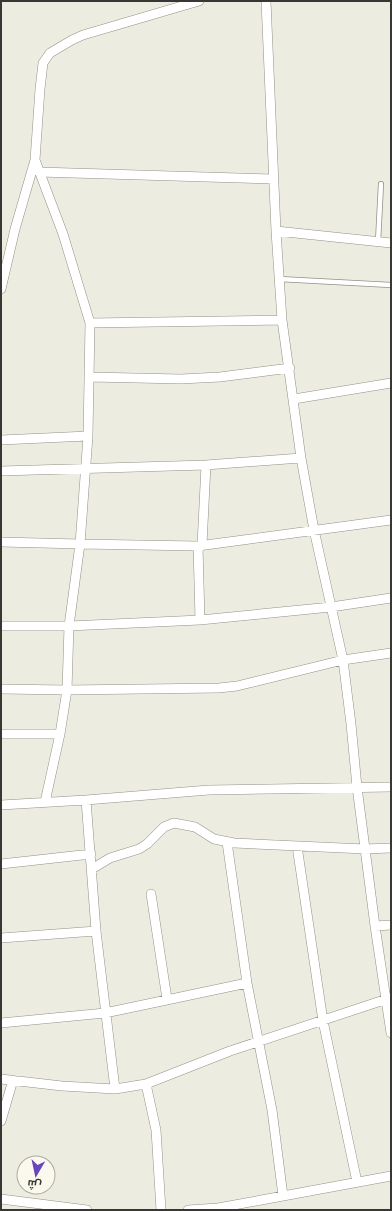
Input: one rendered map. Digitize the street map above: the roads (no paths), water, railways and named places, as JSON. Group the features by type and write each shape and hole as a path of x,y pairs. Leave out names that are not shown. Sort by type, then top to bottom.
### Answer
{"street":[{"path":"1,289 14,229 35,160 43,64 50,53 83,35 199,1"},
{"path":"266,1 276,231 282,320 290,368 301,458 314,530 342,660 375,926 388,999 391,1033"},
{"path":"35,160 63,234 90,323 88,436 80,544 69,626 67,690 60,734 45,802"},
{"path":"39,172 274,179"},
{"path":"276,231 391,243"},
{"path":"90,323 282,320"},
{"path":"90,377 181,379 214,377 290,368"},
{"path":"294,399 391,383"},
{"path":"1,440 88,436"},
{"path":"1,471 206,465 301,458"},
{"path":"200,620 200,545 206,465"},
{"path":"1,542 200,545 391,520"},
{"path":"1,626 69,626 200,620 331,607 391,598"},
{"path":"1,689 67,690 219,688 237,686 342,660 391,653"},
{"path":"1,734 60,734"},
{"path":"1,805 209,790 391,787"},
{"path":"86,800 96,930 115,1089"},
{"path":"92,869 110,858 139,849 147,844 164,827 174,823 196,827 214,839 228,842 365,849 391,848"},
{"path":"228,842 247,983 272,1110 283,1196"},
{"path":"297,846 323,1021 357,1182"},
{"path":"1,864 91,854"},
{"path":"151,894 167,1000"},
{"path":"375,926 391,925"},
{"path":"1,938 96,930"},
{"path":"1,1022 105,1013 247,983"},
{"path":"1,1079 62,1086 115,1089 146,1084 230,1050 388,999"},
{"path":"1,1121 13,1080"},
{"path":"146,1084 156,1130 161,1210"},
{"path":"188,1210 218,1209 391,1176"},
{"path":"1,1199 87,1210"}],"lane":[{"path":"378,242 381,184"},
{"path":"279,279 391,285"}]}
